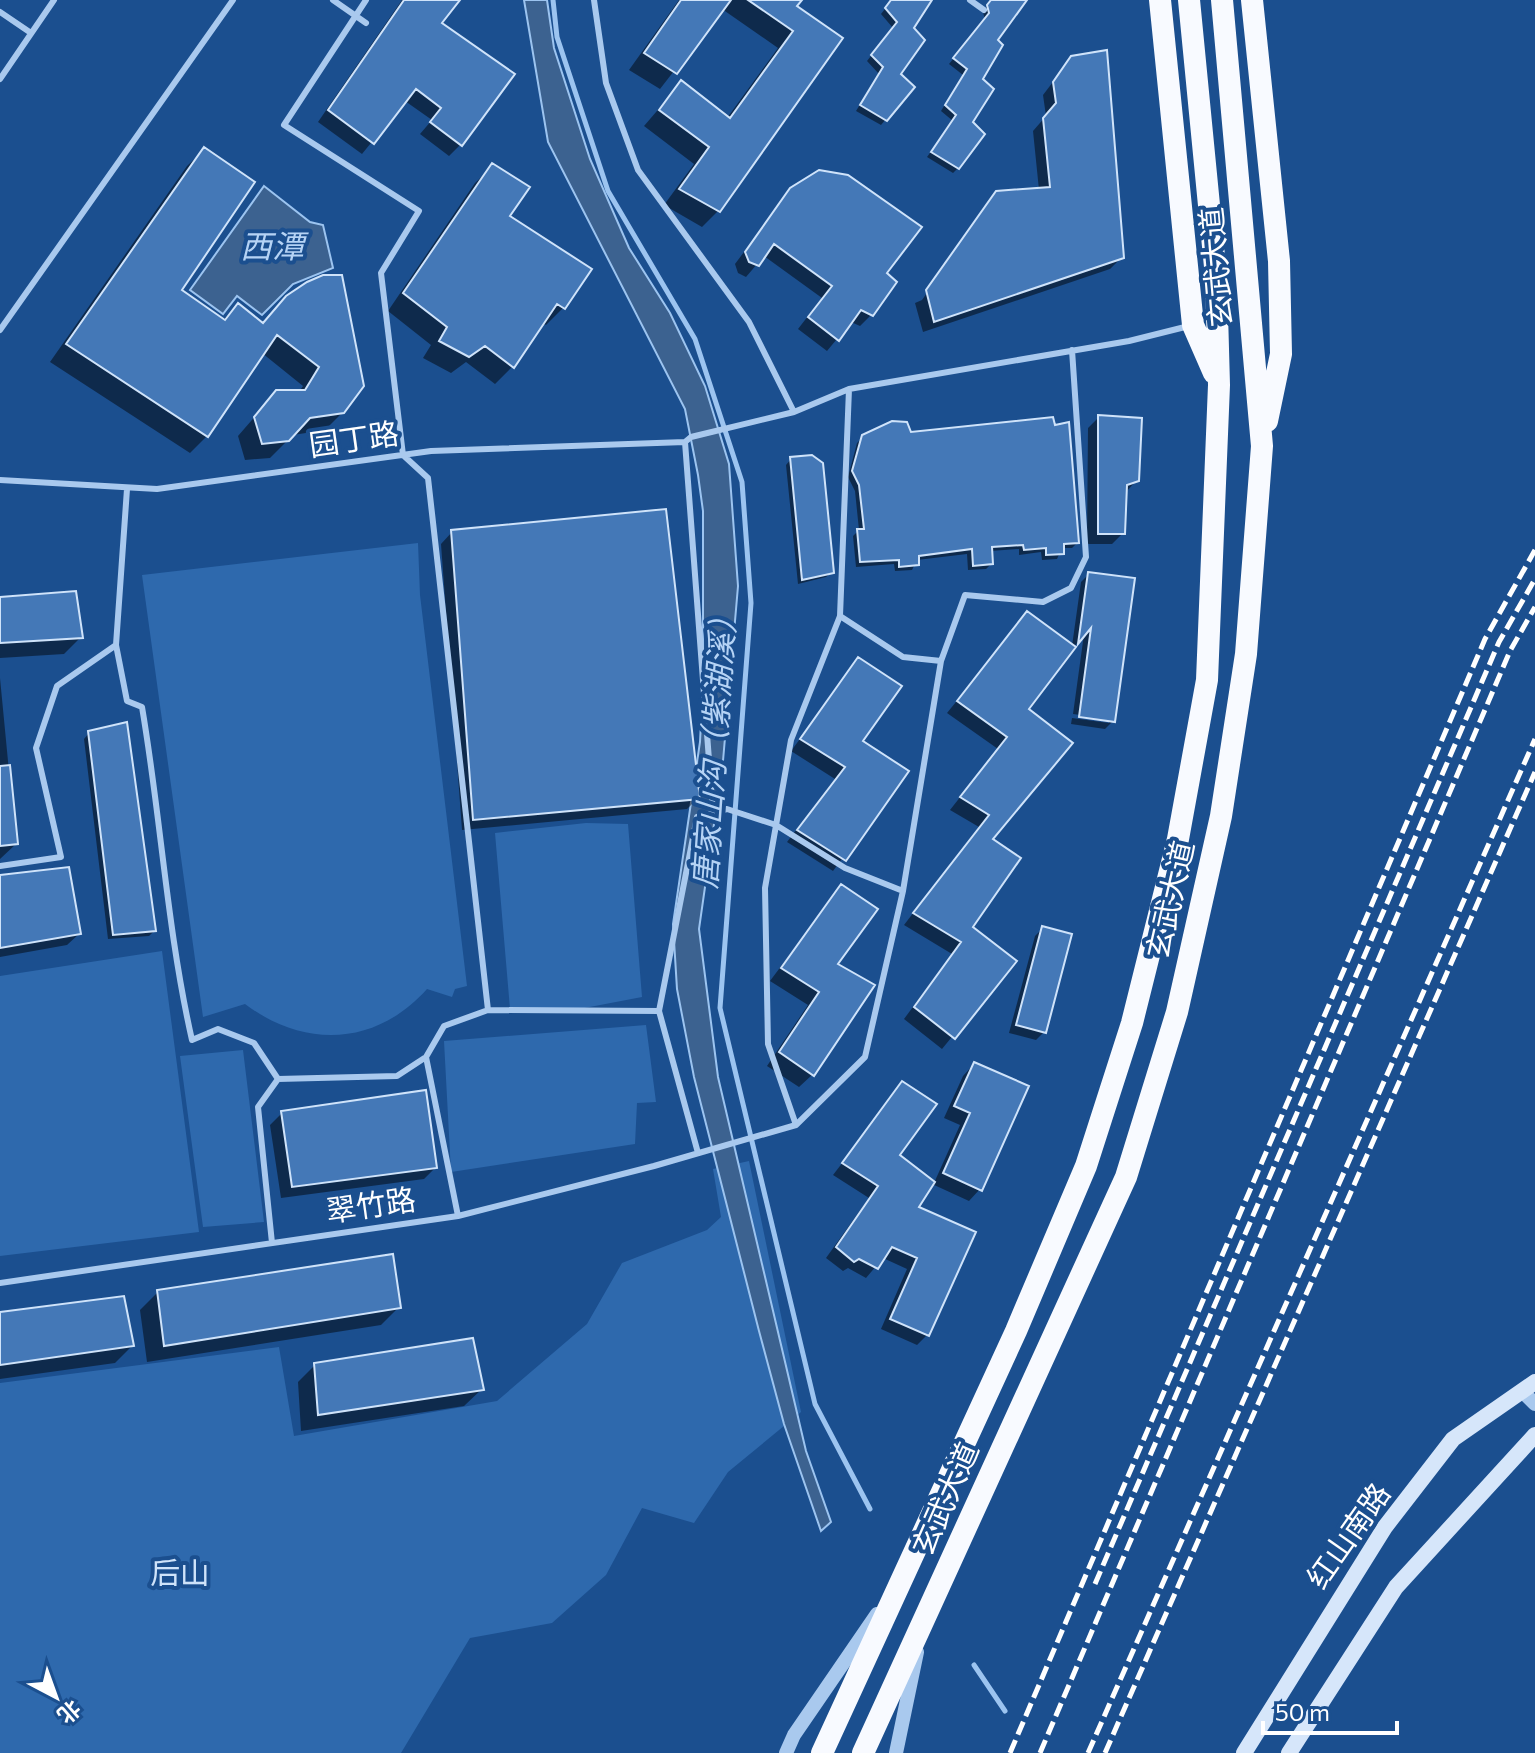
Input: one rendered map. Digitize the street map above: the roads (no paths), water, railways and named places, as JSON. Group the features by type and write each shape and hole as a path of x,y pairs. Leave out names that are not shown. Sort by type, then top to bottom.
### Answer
{"highway":[{"path":"1160,0 1193,325 1219,385"},
{"name":"玄武大道","path":"826,1744 1086,1166 1132,1023 1178,839 1207,680 1219,385 1216,277 1189,0"},
{"name":"玄武大道","path":"863,1753 1126,1177 1177,1012 1221,816 1246,654 1262,446 1222,0"},
{"path":"1252,0 1279,261 1281,354 1262,446"}],"main road":[{"name":"红山南路","path":"1244,1753 1385,1527 1453,1439 1528,1386"},
{"path":"1289,1753 1396,1587 1535,1435"}],"street":[{"path":"1528,1386 1535,1404"},
{"path":"786,1753 794,1735 906,1571"},
{"path":"896,1753 924,1619"}],"lane":[{"path":"0,79 54,0"},
{"path":"0,330 233,0"},
{"path":"333,0 366,23"},
{"path":"366,0 284,125 419,211 381,273 403,455 428,478 488,1010"},
{"path":"594,0 606,83 638,170 749,322 794,412"},
{"path":"970,0 984,10"},
{"path":"0,12 31,33"},
{"name":"园丁路","path":"0,480 127,489 194,485 431,451 685,442 794,412 849,389 1072,350 1193,325"},
{"path":"849,389 840,616 791,740 765,888 768,1044 796,1125 865,1057 903,891 941,661 965,595 1043,602 1071,588 1086,557 1072,350"},
{"path":"685,442 713,813"},
{"path":"127,489 116,645 127,701 142,707 162,840 166,897 192,1040 218,1029 254,1043 278,1079"},
{"path":"840,616 903,657 941,661"},
{"path":"0,866 61,857 36,748 57,686 116,645"},
{"path":"698,1153 659,1011 697,817 727,809 776,825 845,868 903,891"},
{"path":"278,1079 397,1076 426,1057 444,1026 488,1010 659,1011"},
{"path":"426,1057 458,1216"},
{"path":"272,1243 258,1107 278,1079"},
{"name":"翠竹路","path":"0,1283 458,1216 796,1125"}],"water":[{"path":"524,0 547,0 554,48 590,159 629,248 670,313 705,386 729,464 738,586 723,761 699,929 718,1077 806,1451 831,1522 821,1531 784,1424 759,1331 694,1077 677,989 673,924 700,742 703,684 703,511 698,475 685,409 548,142"},
{"name":"西潭","path":"264,186 310,222 323,225 333,268 293,284 262,315 237,296 223,314 190,290"}],"waterway":[{"name":"唐家山沟（紫湖溪）","path":"553,0 557,37 608,191 695,339 742,482 751,603 720,1008 815,1404 870,1509"},
{"name":"唐家山沟（紫湖溪）","path":"974,1665 1005,1711"}],"railway":[{"path":"1010,1753 1485,639 1535,550"},
{"path":"1095,1584 1499,642 1535,579"},
{"path":"1040,1753 1510,651 1535,607"},
{"path":"1088,1753 1535,739"},
{"path":"1105,1753 1535,772"}],"park label":[{"name":"后山","path":"180,1574"}]}
